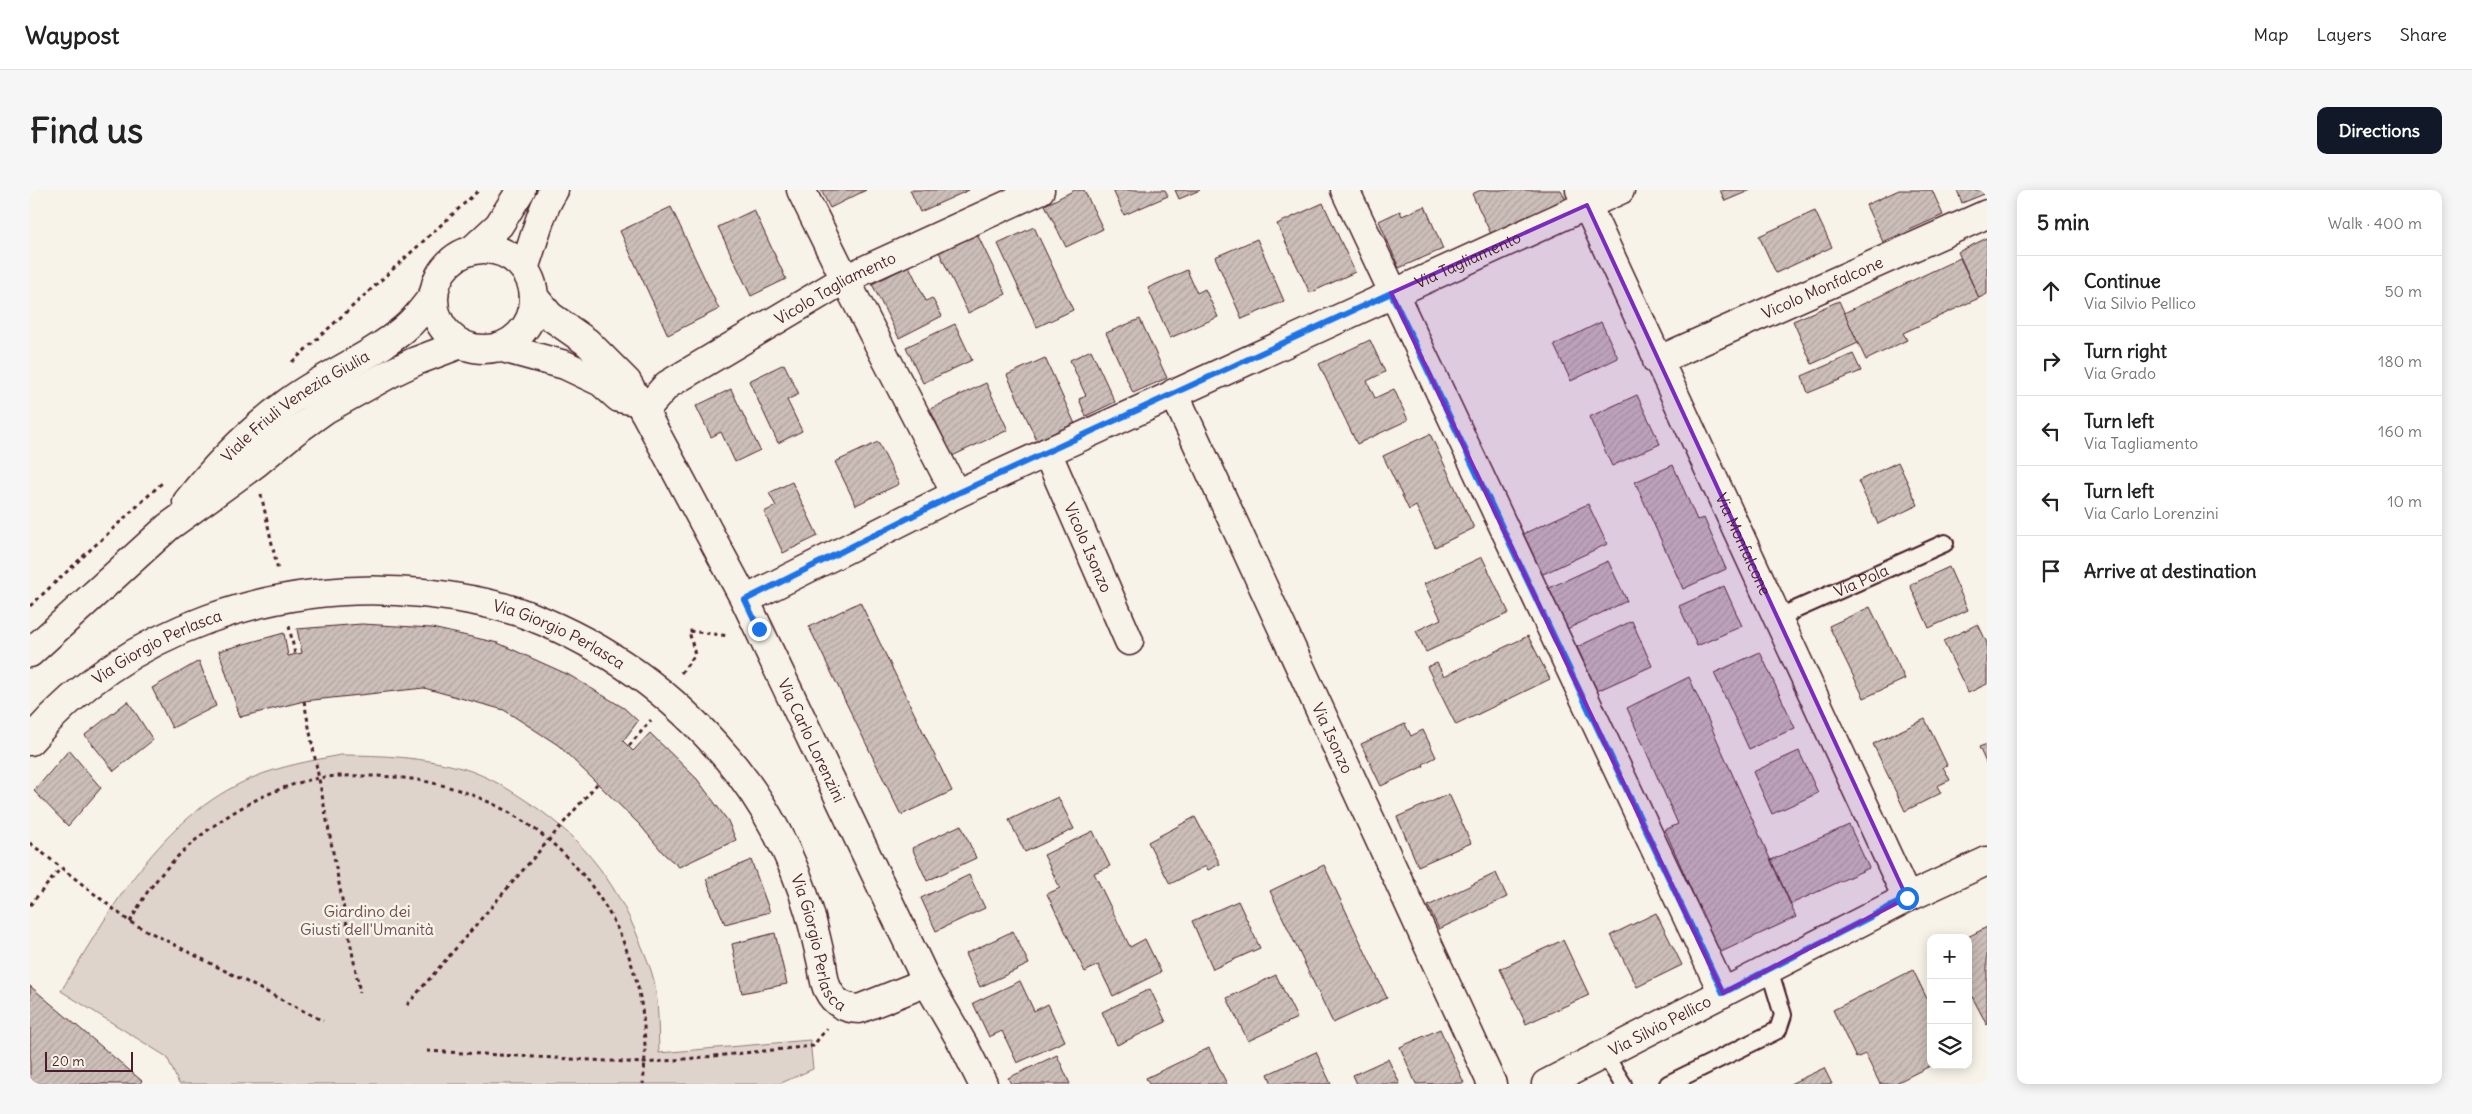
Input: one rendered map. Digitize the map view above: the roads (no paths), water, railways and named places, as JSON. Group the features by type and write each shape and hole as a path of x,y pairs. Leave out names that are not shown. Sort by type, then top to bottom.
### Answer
{"street":[{"path":"472,250 499,226 521,190"},
{"path":"524,268 534,243 545,204 554,190"},
{"path":"802,190 845,279 956,494"},
{"name":"Vicolo Tagliamento","path":"640,406 667,385 845,279 1040,190"},
{"path":"1345,190 1391,293 1723,993"},
{"name":"Via Tagliamento","path":"745,600 956,494 1391,293 1584,198 1620,190"},
{"name":"Via Monfalcone","path":"1584,198 1657,361 1907,898"},
{"name":"Vicolo Monfalcone","path":"1657,361 1987,214"},
{"path":"499,347 513,340 525,328 532,313 534,297 531,282 524,268 514,258 486,249 472,250 457,256 446,266 437,279 434,294 434,310 440,324 449,336 461,344 473,348 499,347 565,365 601,382 619,398 640,406"},
{"name":"Viale Friuli Venezia Giulia","path":"168,527 216,464 254,430 288,402 379,348 405,328 434,294"},
{"name":"Via Carlo Lorenzini","path":"534,297 550,316 587,342 627,382 745,600 927,982 963,1044 983,1084"},
{"name":"Viale Friuli Venezia Giulia","path":"30,653 168,527 255,464 326,409 416,361 461,344"},
{"name":"Via Isonzo","path":"1174,393 1492,1084"},
{"name":"Vicolo Isonzo","path":"1046,452 1130,642"},
{"name":"Via Giorgio Perlasca","path":"30,740 70,700 100,676 130,656 205,620 283,597 357,590 398,591 481,602 527,615 568,632 605,652 670,698 728,759 765,813 800,883 816,937 827,989 845,1006 859,1008 867,1006 927,982"},
{"name":"Via Silvio Pellico","path":"1546,1084 1907,898 1987,861"}],"lane":[{"name":"Via Pola","path":"1777,618 1945,543"},
{"path":"1668,1084 1778,1030 1783,1015 1769,969"},
{"path":"1604,1054 1623,1084"}],"park label":[{"name":"Giardino dei Giusti dell'Umanità","path":"367,920"}]}
